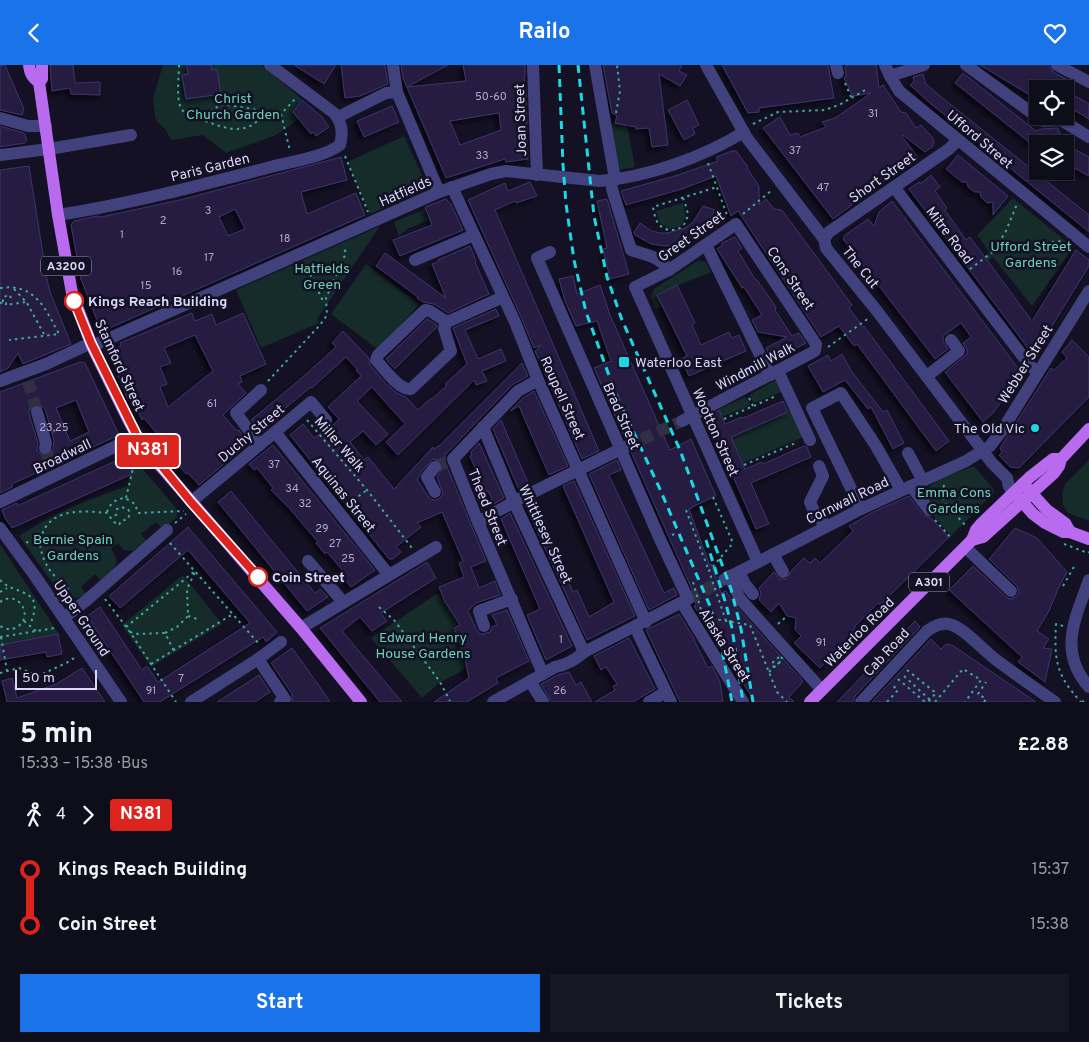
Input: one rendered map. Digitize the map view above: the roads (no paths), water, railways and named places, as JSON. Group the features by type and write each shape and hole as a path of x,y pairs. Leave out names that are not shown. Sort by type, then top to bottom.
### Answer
{"main road":[{"name":"Stamford Street","path":"30,65 30,73 38,82 72,293 92,345 137,436 187,509 301,628 361,702"},
{"name":"Stamford Street","path":"38,82 42,79 42,65"},
{"name":"Waterloo Road","path":"810,702 969,543 982,523 1022,492 1054,473 1059,466 1060,459 1089,429"},
{"path":"1022,492 1033,514 1045,523 1063,532 1070,532 1089,539"}],"street":[{"path":"270,65 338,117 386,93 397,92"},
{"path":"393,65 397,92 439,192"},
{"name":"Joan Street","path":"534,65 537,175"},
{"path":"596,65 606,123 613,180 612,189 631,250 659,259 669,270"},
{"name":"The Cut","path":"706,65 781,183 824,239 826,248 983,450 1007,478 1009,487 1022,492"},
{"path":"888,71 924,65"},
{"path":"966,65 1043,121 1061,120 1089,137"},
{"path":"1057,65 1089,82"},
{"name":"Ufford Street","path":"888,71 899,91 1089,247"},
{"path":"0,117 28,126 46,126"},
{"name":"Paris Garden","path":"58,215 128,203 328,151 340,145 342,132 338,117"},
{"name":"Hatfields","path":"0,381 26,377 92,345 452,187 500,172 600,181 613,180 662,168 704,153 747,130"},
{"path":"0,155 131,135"},
{"name":"Short Street","path":"824,239 829,232 949,149 958,140"},
{"name":"Roupell Street","path":"452,187 515,322 538,380 578,469 668,697"},
{"name":"Mitre Road","path":"894,187 1029,364 1038,371"},
{"name":"Greet Street","path":"635,287 669,270 734,225"},
{"name":"Cons Street","path":"734,225 819,351"},
{"path":"415,260 474,235"},
{"path":"706,245 774,373 788,391 810,438"},
{"name":"Brad Street","path":"550,252 537,258 542,271 566,317 685,601"},
{"name":"Wootton Street","path":"635,287 687,418 758,562"},
{"name":"Webber Street","path":"983,450 990,446 1001,432 1089,291"},
{"path":"447,322 430,311 425,310 378,355 376,359 401,388 412,389 451,351 444,328 447,322 503,297"},
{"path":"927,377 959,351 951,340"},
{"name":"Windmill Walk","path":"687,418 819,351"},
{"name":"Theed Street","path":"538,380 518,391 451,460 543,674"},
{"path":"260,445 236,413 261,389"},
{"path":"862,509 812,409 842,393 876,446 929,510"},
{"name":"Duchy Street","path":"187,509 307,405 326,420"},
{"path":"38,412 46,443 45,447"},
{"name":"Whittlesey Street","path":"483,427 584,652"},
{"name":"Aquinas Street","path":"275,433 389,575"},
{"name":"Broadwall","path":"0,502 53,472 137,436"},
{"path":"478,522 517,500 622,448"},
{"name":"Cornwall Road","path":"731,576 825,527 966,461 983,450"},
{"path":"908,453 911,486"},
{"path":"819,466 823,475 810,502 816,516 823,522 825,527"},
{"path":"435,492 428,477 436,467"},
{"name":"Upper Ground","path":"0,528 52,601 62,621 121,702"},
{"path":"62,621 165,532"},
{"path":"969,543 1011,591"},
{"path":"301,628 436,547"},
{"path":"773,554 783,572"},
{"path":"308,561 343,602"},
{"path":"731,576 740,599 822,690"},
{"path":"731,576 745,584 753,594"},
{"path":"1089,579 1075,615 1071,631 1071,646 1080,674 1089,687"},
{"path":"484,625 479,611 512,599"},
{"path":"493,702 543,674 577,659 584,652 685,601"},
{"name":"Alaska Street","path":"685,601 743,702"},
{"name":"Cab Road","path":"861,702 926,631 936,625 947,623 953,625 995,659 1055,702"},
{"path":"191,702 281,642"},
{"path":"262,656 285,699 280,702"},
{"path":"530,681 543,702"},
{"path":"649,702 668,697"}],"tunnel":[{"path":"28,381 37,412"},
{"path":"625,447 682,421"},
{"path":"45,448 51,467"},
{"path":"435,467 448,461"},
{"path":"688,599 725,579"}],"railway":[{"path":"559,65 566,204 574,260 586,312 615,392 659,487 710,606 722,650 732,702"},
{"path":"578,65 594,216 607,277 622,320 680,450 731,589 741,629 753,702"},
{"path":"706,540 732,628 743,702"}],"place":[{"name":"Kings Reach Building","path":"74,301"},
{"name":"Waterloo East","path":"624,362"},
{"name":"The Old Vic","path":"1035,428"},
{"name":"Coin Street","path":"258,577"}],"park label":[{"name":"Christ Church Garden","path":"233,106"},
{"name":"Ufford Street Gardens","path":"1031,254"},
{"name":"Hatfields Green","path":"322,276"},
{"name":"Emma Cons Gardens","path":"954,500"},
{"name":"Bernie Spain Gardens","path":"73,547"},
{"name":"Edward Henry House Gardens","path":"423,645"}]}
